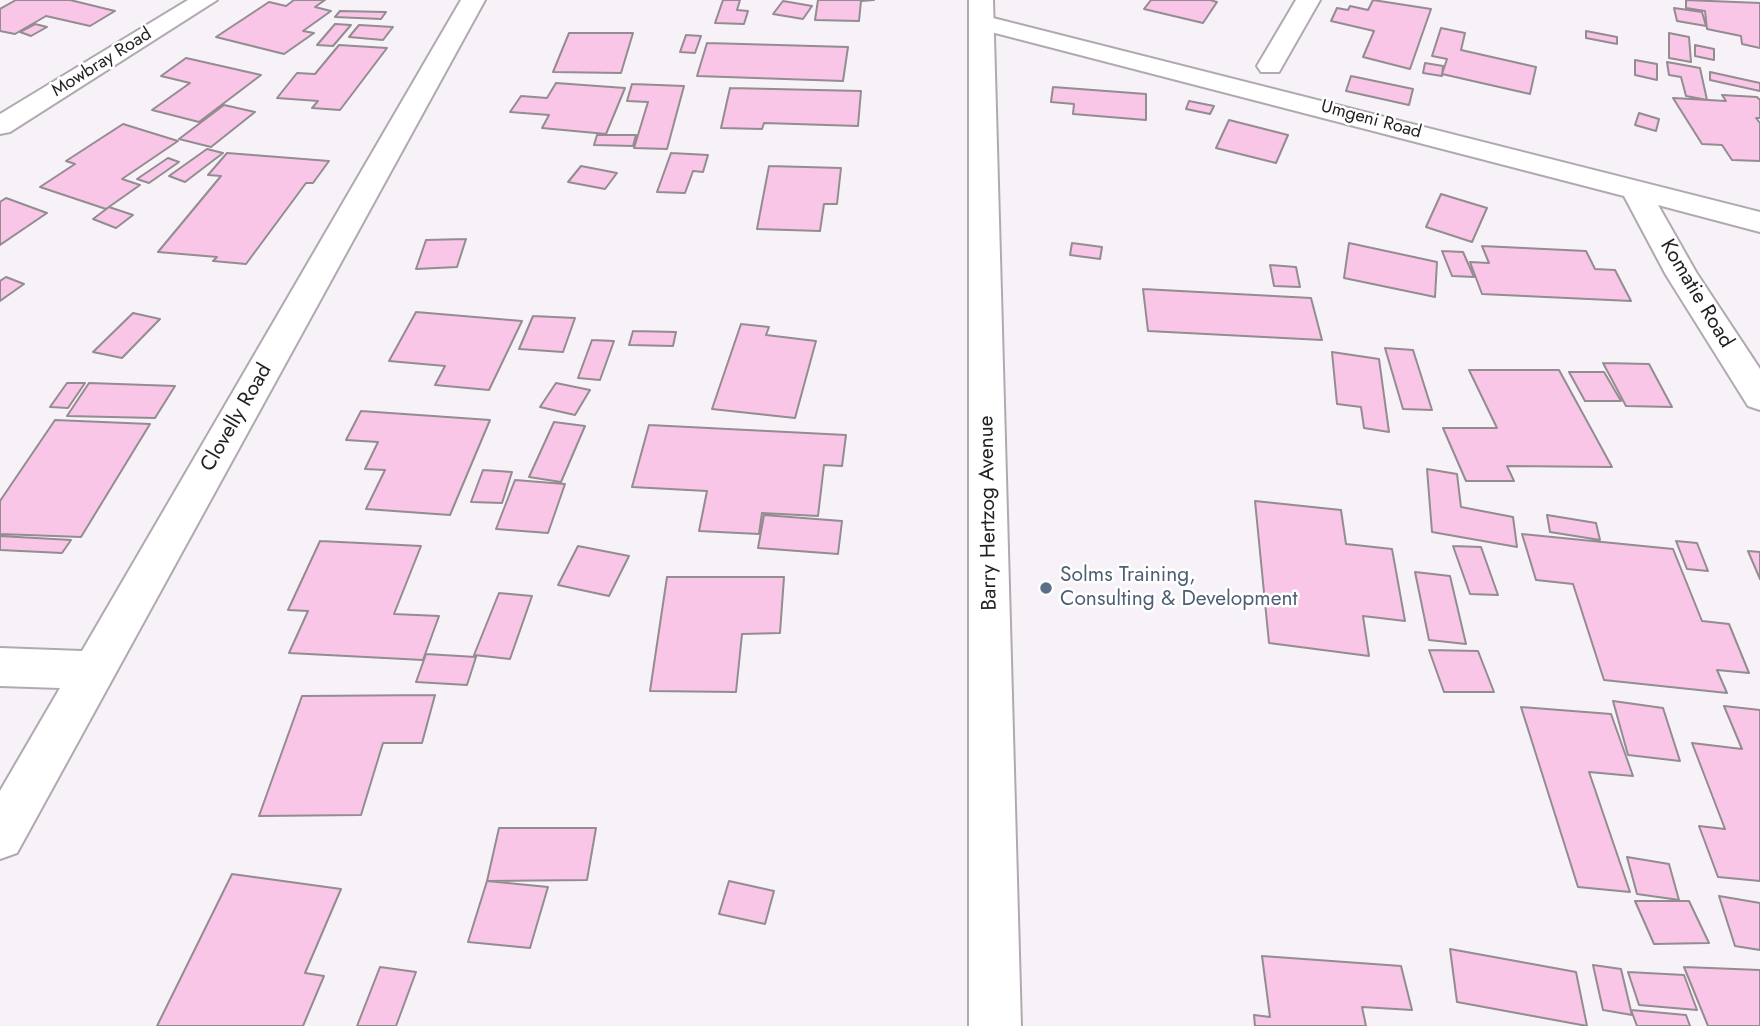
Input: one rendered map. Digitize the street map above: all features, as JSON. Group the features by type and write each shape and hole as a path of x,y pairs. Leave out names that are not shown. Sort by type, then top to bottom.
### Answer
{"street":[{"name":"Mowbray Road","path":"0,126 205,0"},
{"name":"Clovelly Road","path":"0,836 473,0"},
{"path":"1269,66 1308,0"},
{"name":"Umgeni Road","path":"981,11 1760,222"},
{"name":"Barry Hertzog Avenue","path":"981,11 996,1026"},
{"name":"Komatie Road","path":"1635,190 1682,275 1760,397"},
{"path":"0,667 94,670"}],"building":[{"path":"16,0 70,0 115,11 90,26 46,16 15,34 0,31 0,9"},
{"path":"294,0 325,0 315,7 331,11 303,31 314,33 284,54 216,37 269,2 286,6"},
{"path":"723,0 740,0 737,10 748,11 744,24 715,23"},
{"path":"818,0 874,0 861,1 859,21 815,20"},
{"path":"1151,0 1217,2 1203,23 1144,9"},
{"path":"1373,0 1431,9 1410,69 1363,57 1374,31 1331,21 1337,8 1348,10 1350,6 1368,10"},
{"path":"1686,0 1760,3 1760,48 1742,44 1741,36 1707,29 1705,11 1686,8"},
{"path":"783,1 812,6 803,19 773,14"},
{"path":"1674,8 1702,12 1706,26 1677,21"},
{"path":"340,11 386,12 381,19 335,17"},
{"path":"35,24 47,27 31,36 20,32"},
{"path":"335,24 351,25 333,46 317,45"},
{"path":"359,25 393,27 383,40 349,37"},
{"path":"1441,28 1465,33 1461,50 1536,67 1530,94 1442,74 1447,59 1432,56"},
{"path":"1586,31 1617,37 1617,44 1586,38"},
{"path":"569,33 633,33 621,73 553,72"},
{"path":"1669,33 1689,37 1691,62 1669,58"},
{"path":"686,35 701,36 695,53 680,52"},
{"path":"707,43 848,47 843,81 697,76"},
{"path":"339,45 387,48 340,110 312,108 318,101 277,98 297,73 315,74"},
{"path":"1695,45 1714,49 1714,60 1695,56"},
{"path":"186,58 261,75 199,122 152,110 190,83 161,76"},
{"path":"1635,60 1657,64 1657,80 1635,75"},
{"path":"1667,62 1700,68 1707,100 1686,96 1681,77 1669,75"},
{"path":"1425,63 1443,66 1442,76 1423,73"},
{"path":"1710,72 1760,83 1760,91 1710,80"},
{"path":"1351,76 1413,89 1409,105 1346,91"},
{"path":"556,83 625,88 606,134 542,128 549,115 510,112 521,96 547,98"},
{"path":"632,84 684,86 667,149 634,148 648,102 627,101"},
{"path":"1053,87 1146,94 1146,120 1073,114 1074,104 1051,102"},
{"path":"730,88 861,91 858,126 764,123 762,129 721,128"},
{"path":"1722,95 1757,97 1760,100 1760,118 1756,118 1760,123 1760,161 1732,160 1722,145 1702,144 1673,98 1726,101"},
{"path":"1189,101 1214,106 1210,114 1186,109"},
{"path":"224,105 255,112 211,147 179,139"},
{"path":"1639,113 1659,119 1656,131 1635,125"},
{"path":"1229,120 1288,135 1276,163 1216,148"},
{"path":"123,124 178,141 122,179 140,185 106,209 40,187 75,164 66,161"},
{"path":"597,135 636,135 633,146 594,145"},
{"path":"207,149 223,153 185,182 169,176"},
{"path":"227,153 329,161 313,183 306,183 246,264 213,261 217,257 158,252 221,176 208,175"},
{"path":"671,153 708,155 703,172 693,171 685,193 657,192"},
{"path":"168,158 179,162 149,183 137,179"},
{"path":"581,166 617,173 605,189 568,182"},
{"path":"769,166 841,168 837,204 824,204 820,231 757,229"},
{"path":"1441,194 1487,208 1472,242 1426,227"},
{"path":"6,198 47,213 0,245 0,202"},
{"path":"109,207 133,215 116,228 93,219"},
{"path":"466,239 457,267 416,269 426,240"},
{"path":"1072,243 1102,247 1100,259 1070,255"},
{"path":"1349,243 1437,262 1435,297 1344,278"},
{"path":"1482,246 1586,251 1595,269 1615,270 1631,301 1482,294 1470,262 1489,263"},
{"path":"1442,251 1463,252 1474,277 1452,276"},
{"path":"1270,265 1296,267 1300,287 1274,286"},
{"path":"6,277 24,284 0,301 0,281"},
{"path":"1143,289 1311,298 1322,340 1148,331"},
{"path":"416,312 522,321 489,390 435,385 445,366 389,361"},
{"path":"133,313 160,319 122,358 93,352"},
{"path":"533,316 575,318 563,352 519,349"},
{"path":"741,324 769,327 766,335 816,341 795,418 712,409"},
{"path":"633,331 676,332 673,346 629,345"},
{"path":"592,340 614,341 600,380 578,378"},
{"path":"1385,348 1413,350 1432,410 1403,409"},
{"path":"1332,352 1379,359 1389,432 1364,428 1361,407 1337,404"},
{"path":"1603,363 1649,364 1672,407 1626,406"},
{"path":"1469,370 1559,370 1612,467 1507,466 1514,481 1466,481 1443,428 1497,428"},
{"path":"1569,372 1604,372 1621,401 1585,401"},
{"path":"67,383 85,383 68,408 50,407"},
{"path":"89,383 175,386 155,418 67,416"},
{"path":"556,383 590,390 575,415 540,407"},
{"path":"361,411 490,420 450,515 366,509 385,470 365,469 378,442 346,440"},
{"path":"55,420 150,424 81,537 0,534 0,501"},
{"path":"554,422 585,426 561,482 529,477"},
{"path":"649,425 846,435 842,466 824,465 818,516 762,513 759,534 699,531 707,491 632,487"},
{"path":"1427,469 1457,474 1461,507 1513,517 1517,547 1432,532"},
{"path":"483,470 512,472 502,503 471,502"},
{"path":"515,480 565,484 548,533 496,529"},
{"path":"1255,501 1341,510 1346,544 1392,549 1405,621 1363,616 1369,656 1269,643"},
{"path":"764,515 842,521 838,554 758,548"},
{"path":"1547,515 1596,523 1600,540 1550,532"},
{"path":"1522,534 1673,549 1702,621 1729,624 1749,673 1717,670 1727,693 1604,680 1573,584 1536,580"},
{"path":"0,536 71,540 62,553 0,550"},
{"path":"320,541 421,546 394,614 439,616 423,660 289,653 308,611 288,610"},
{"path":"1676,541 1697,543 1708,571 1687,569"},
{"path":"578,546 629,556 609,596 558,585"},
{"path":"1453,546 1481,547 1498,595 1470,594"},
{"path":"1748,551 1760,552 1760,579"},
{"path":"1415,572 1450,576 1466,644 1429,640"},
{"path":"667,577 784,577 780,633 742,634 736,692 650,691"},
{"path":"499,593 532,596 510,659 474,655"},
{"path":"1429,650 1478,651 1494,692 1444,692"},
{"path":"426,654 476,657 467,685 416,682"},
{"path":"435,695 422,743 383,743 361,815 259,816 302,696"},
{"path":"1613,701 1663,708 1680,761 1628,755"},
{"path":"1724,706 1760,710 1760,881 1718,877 1699,826 1725,829 1692,743 1742,749"},
{"path":"1521,707 1611,714 1633,776 1589,772 1630,892 1578,887"},
{"path":"499,828 596,828 587,880 487,881"},
{"path":"1627,857 1669,864 1679,900 1637,894"},
{"path":"232,874 341,889 305,973 324,976 303,1026 157,1026"},
{"path":"487,881 548,887 530,948 468,942"},
{"path":"729,881 774,891 765,924 719,914"},
{"path":"1719,896 1760,903 1760,950 1735,946"},
{"path":"1635,901 1689,901 1709,943 1654,944"},
{"path":"1450,949 1576,972 1587,1026 1457,1002"},
{"path":"1262,956 1401,966 1412,1010 1362,1007 1366,1026 1255,1026 1254,1015 1270,1017"},
{"path":"1593,965 1621,969 1632,1015 1603,1010"},
{"path":"380,967 416,972 396,1026 357,1026"},
{"path":"1684,967 1760,970 1760,1026 1708,1026"},
{"path":"1628,972 1684,975 1697,1010 1639,1005"},
{"path":"1631,1010 1686,1015 1690,1026 1637,1026"}],"place":[{"name":"Solms Training, Consulting & Development","path":"1046,588"}]}
